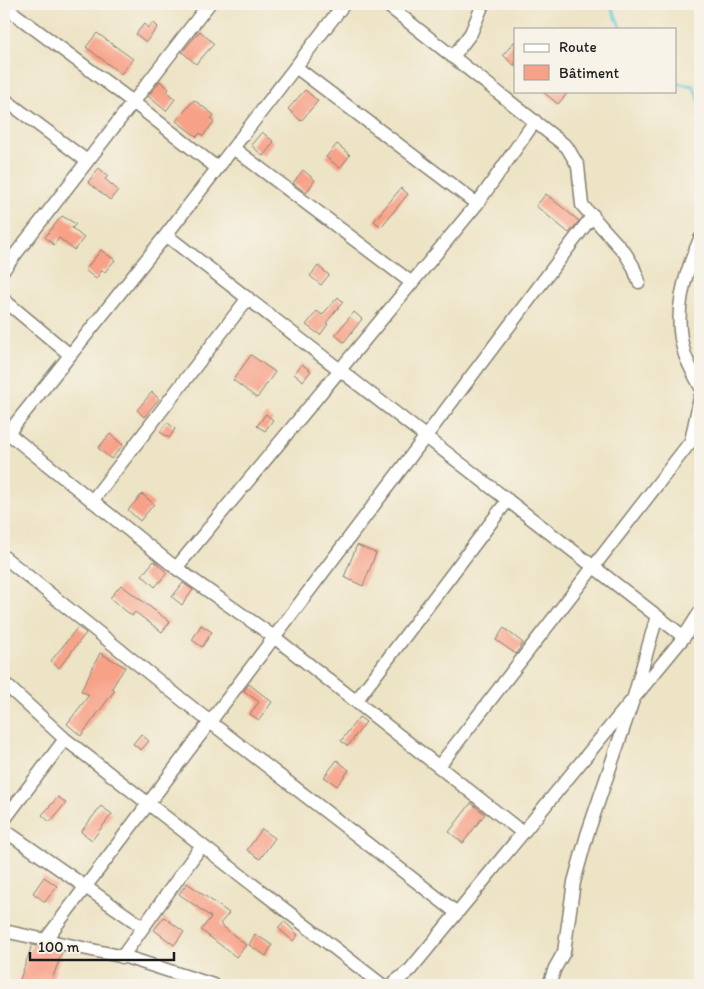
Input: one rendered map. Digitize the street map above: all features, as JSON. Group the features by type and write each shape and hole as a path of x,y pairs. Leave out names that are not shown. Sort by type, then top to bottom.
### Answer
{"street":[{"path":"4,269 209,4"},
{"path":"344,4 297,68 6,436 92,500 176,568 274,637 523,833"},
{"path":"386,4 567,147 578,166 582,204 625,253 633,266 639,282"},
{"path":"453,57 471,33 483,4"},
{"path":"4,6 133,102 217,168"},
{"path":"297,68 477,204"},
{"path":"4,99 86,161"},
{"path":"176,568 477,204 535,121"},
{"path":"233,148 412,283"},
{"path":"46,939 593,215"},
{"path":"166,235 684,637"},
{"path":"700,240 692,257 678,313 685,355 700,386"},
{"path":"92,500 248,298"},
{"path":"4,300 69,354"},
{"path":"439,766 595,567 691,440 700,398"},
{"path":"356,701 508,500"},
{"path":"4,557 210,722 458,913"},
{"path":"391,985 410,970 458,913 684,637 700,612"},
{"path":"549,985 555,968 564,952 574,882 586,835 632,700 657,616"},
{"path":"4,683 65,739 382,985"},
{"path":"4,820 65,739"},
{"path":"4,830 143,927"},
{"path":"122,957 202,845"},
{"path":"4,931 122,957 213,985"}],"building":[{"path":"153,22 158,27 146,42 136,34 144,24 148,28"},
{"path":"200,31 214,44 196,64 182,52"},
{"path":"97,33 133,59 121,74 86,47"},
{"path":"514,42 514,65 503,55"},
{"path":"160,81 169,89 167,92 175,99 166,111 148,96"},
{"path":"305,90 318,101 301,121 288,109"},
{"path":"543,92 568,92 558,104"},
{"path":"194,100 214,115 211,119 214,122 203,136 200,133 197,137 176,121"},
{"path":"262,132 274,142 263,156 251,145"},
{"path":"337,144 350,155 340,168 326,157"},
{"path":"99,168 108,176 105,179 118,190 110,200 88,182"},
{"path":"303,170 315,180 306,193 293,183"},
{"path":"401,188 408,194 381,227 374,221"},
{"path":"546,194 579,221 569,233 536,206"},
{"path":"62,216 76,224 72,228 84,238 74,250 59,238 54,245 45,237"},
{"path":"101,250 115,260 105,272 102,270 96,279 85,270"},
{"path":"318,266 329,275 321,285 310,276"},
{"path":"338,297 343,302 326,323 328,324 320,335 306,325 317,311 322,315"},
{"path":"354,312 362,319 344,342 335,335"},
{"path":"251,355 275,372 257,398 233,380"},
{"path":"302,364 311,371 303,381 294,374"},
{"path":"152,392 159,399 144,417 137,410"},
{"path":"266,414 273,420 265,431 257,426"},
{"path":"167,422 175,429 169,438 160,432"},
{"path":"110,434 123,445 111,459 98,448"},
{"path":"142,494 154,504 140,521 128,510"},
{"path":"357,545 376,553 363,586 344,577"},
{"path":"154,561 167,573 155,587 142,575"},
{"path":"183,583 193,590 182,605 172,597"},
{"path":"121,585 170,622 162,632 135,612 132,616 110,598"},
{"path":"201,625 212,632 202,647 192,640"},
{"path":"78,627 86,633 59,668 51,661"},
{"path":"504,628 523,643 516,654 496,640"},
{"path":"100,653 125,667 112,688 115,690 81,736 67,724 89,695 81,691"},
{"path":"249,684 272,702 259,720 250,714 259,702 244,691"},
{"path":"359,717 366,722 348,746 341,741"},
{"path":"141,734 149,741 141,750 133,744"},
{"path":"337,760 349,770 337,786 324,777"},
{"path":"58,797 66,803 50,822 42,815"},
{"path":"471,803 485,814 463,843 449,832"},
{"path":"101,806 112,814 92,840 81,832"},
{"path":"262,829 275,838 260,859 247,850"},
{"path":"44,877 57,886 45,902 33,893"},
{"path":"187,883 229,913 220,924 246,945 236,957 201,930 211,917 179,894"},
{"path":"164,917 184,932 174,945 154,930"},
{"path":"284,921 298,935 293,941 278,928"},
{"path":"255,934 272,945 266,956 249,945"},
{"path":"32,945 62,952 50,985 18,985"}],"waterway":[{"path":"610,4 621,28"},
{"path":"676,83 693,86 700,102"}]}
